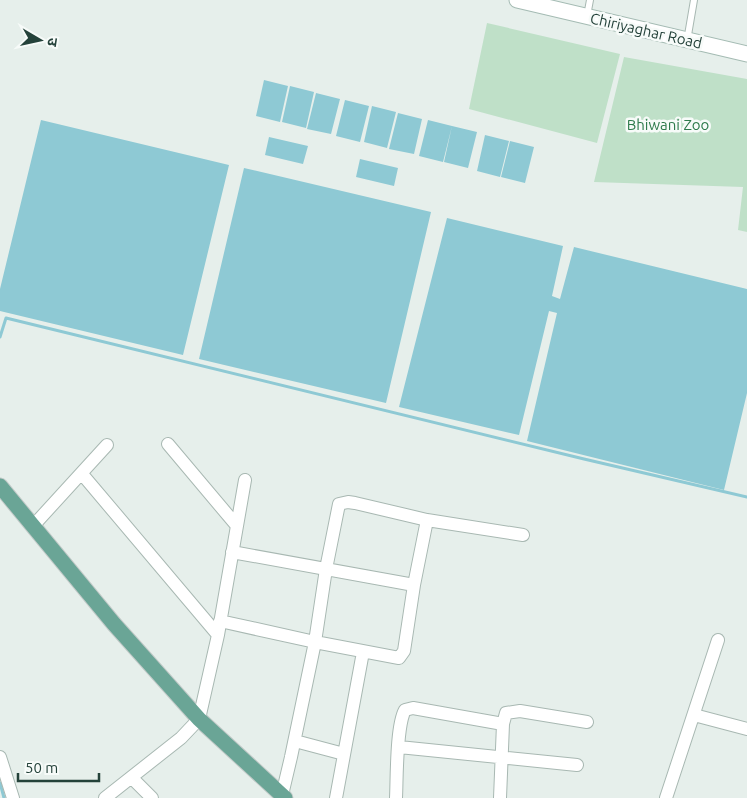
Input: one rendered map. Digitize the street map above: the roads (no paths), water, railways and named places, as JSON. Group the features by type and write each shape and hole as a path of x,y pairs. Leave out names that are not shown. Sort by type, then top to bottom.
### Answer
{"main road":[{"path":"0,486 114,624 199,719 283,797"}],"street":[{"name":"Chiriyaghar Road","path":"517,0 747,54"},
{"path":"168,444 237,526"},
{"path":"33,526 107,445"},
{"path":"82,474 218,635"},
{"path":"105,798 182,738 199,719 218,635 245,480"},
{"path":"283,797 315,642 338,506 341,502 355,503 427,520 522,535"},
{"path":"220,621 399,658 403,654 427,520"},
{"path":"232,552 414,586"},
{"path":"666,798 718,640"},
{"path":"336,798 364,652"},
{"path":"396,798 402,717 405,710 409,708 503,724"},
{"path":"500,798 503,724 506,713 520,711 587,722"},
{"path":"694,715 747,729"},
{"path":"295,741 344,754"},
{"path":"399,747 578,765"},
{"path":"0,757 13,798"},
{"path":"132,778 152,798"}],"lane":[{"path":"587,17 590,0"},
{"path":"687,41 694,0"}],"water":[{"path":"264,80 288,86 280,122 256,116"},
{"path":"290,86 314,92 306,128 282,122"},
{"path":"316,93 340,99 331,134 307,129"},
{"path":"345,100 369,106 360,142 336,136"},
{"path":"372,106 396,112 387,148 364,142"},
{"path":"398,113 422,119 414,154 389,149"},
{"path":"41,120 229,165 183,355 0,311 0,289"},
{"path":"428,120 452,126 443,162 419,156"},
{"path":"452,126 477,132 468,168 444,162"},
{"path":"485,135 509,141 500,177 477,171"},
{"path":"269,137 308,146 303,164 265,155"},
{"path":"510,141 534,147 525,183 501,177"},
{"path":"360,159 398,168 394,186 356,177"},
{"path":"244,168 431,212 386,403 199,359"},
{"path":"447,218 563,246 552,296 560,299 574,247 747,289 747,393 724,490 527,441 557,313 549,311 519,435 399,407"}],"waterway":[{"path":"0,337 6,318 747,497"},
{"path":"0,783 4,798"}],"park label":[{"name":"Bhiwani Zoo","path":"668,125"}]}
